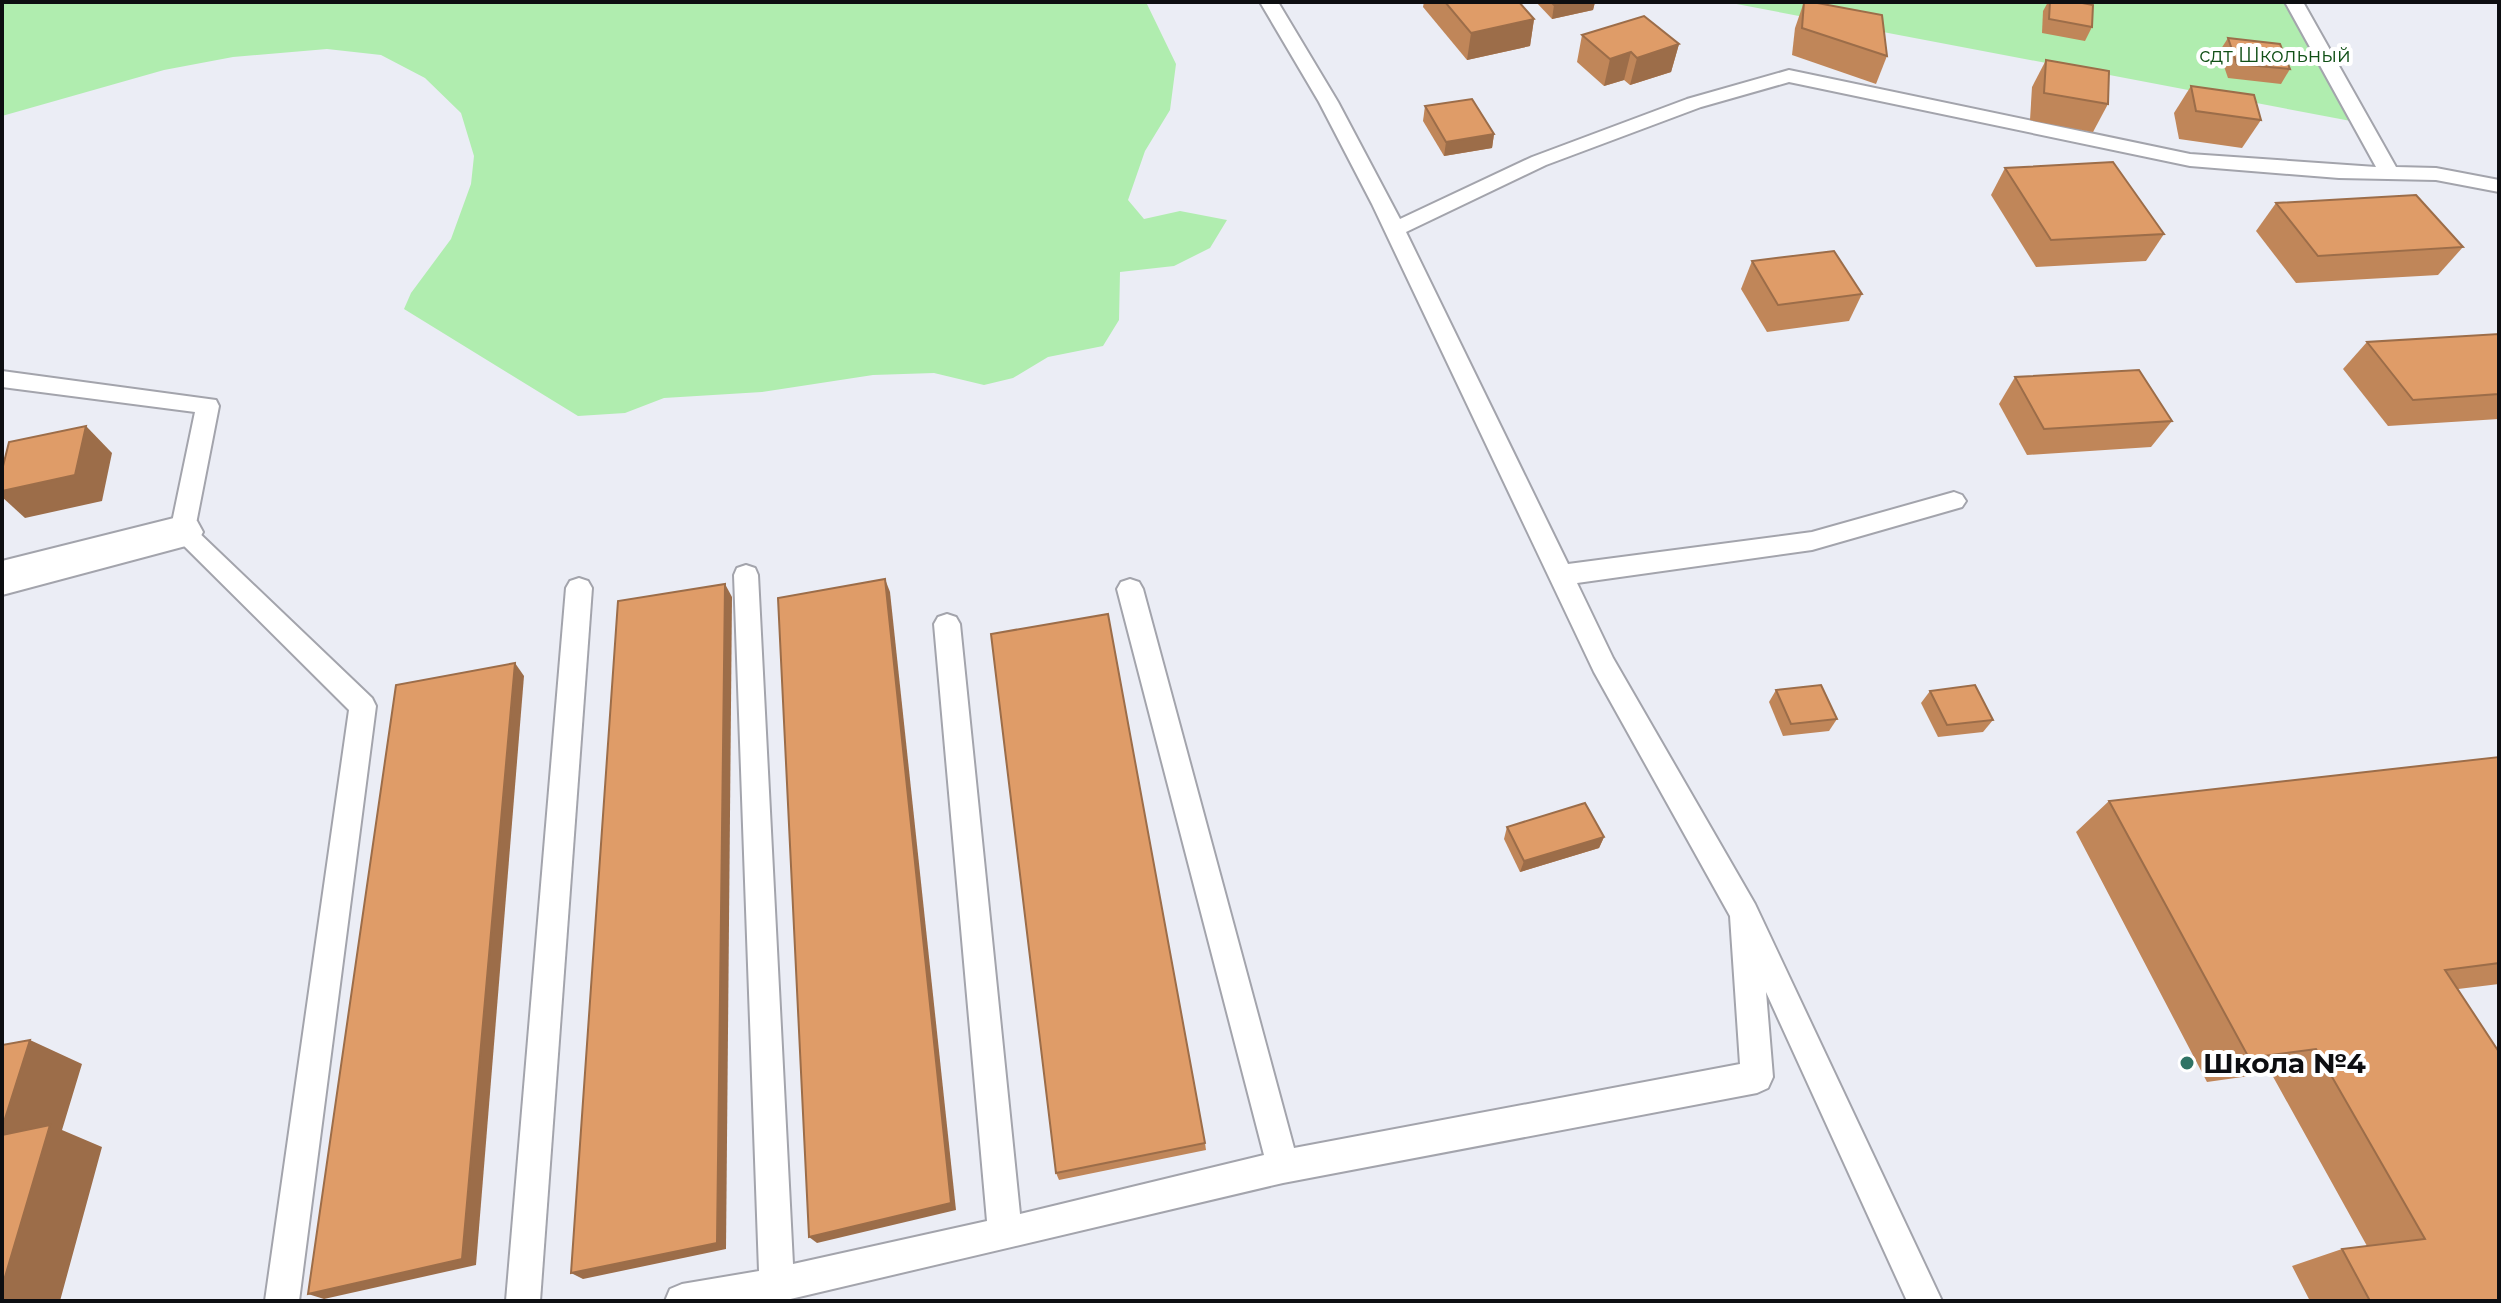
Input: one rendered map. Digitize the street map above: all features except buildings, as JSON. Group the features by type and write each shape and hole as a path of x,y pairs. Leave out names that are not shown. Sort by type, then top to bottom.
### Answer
{"street":[{"path":"2,578 182,532"}],"lane":[{"path":"1269,2 1303,55 1395,229 1496,433 1603,664 1745,914 1925,1301"},
{"path":"2294,2 2388,171"},
{"path":"1395,229 1539,161 1694,103 1789,76 2190,160 2339,172 2436,174 2499,186"},
{"path":"2,379 208,406 182,532 363,706 282,1301"},
{"path":"1561,575 1812,541 1954,501"},
{"path":"746,575 777,1285"},
{"path":"523,1301 579,588"},
{"path":"1130,589 1283,1167"},
{"path":"947,624 1005,1234"},
{"path":"682,1301 777,1285 1283,1167 1757,1077 1745,914"}],"green space":[{"path":"2,2 1146,2 1176,64 1170,110 1145,151 1128,200 1144,219 1180,211 1227,220 1210,248 1174,266 1120,272 1119,320 1103,346 1048,357 1013,378 984,385 934,373 873,375 762,392 664,398 625,413 578,416 404,309 411,293 451,239 471,184 474,156 461,113 425,78 381,55 327,49 233,57 164,70 2,116"},
{"name":"сдт Школьный","path":"1726,2 2305,2 2372,125"}],"place":[{"name":"Школа №4","path":"2187,1063"}]}
